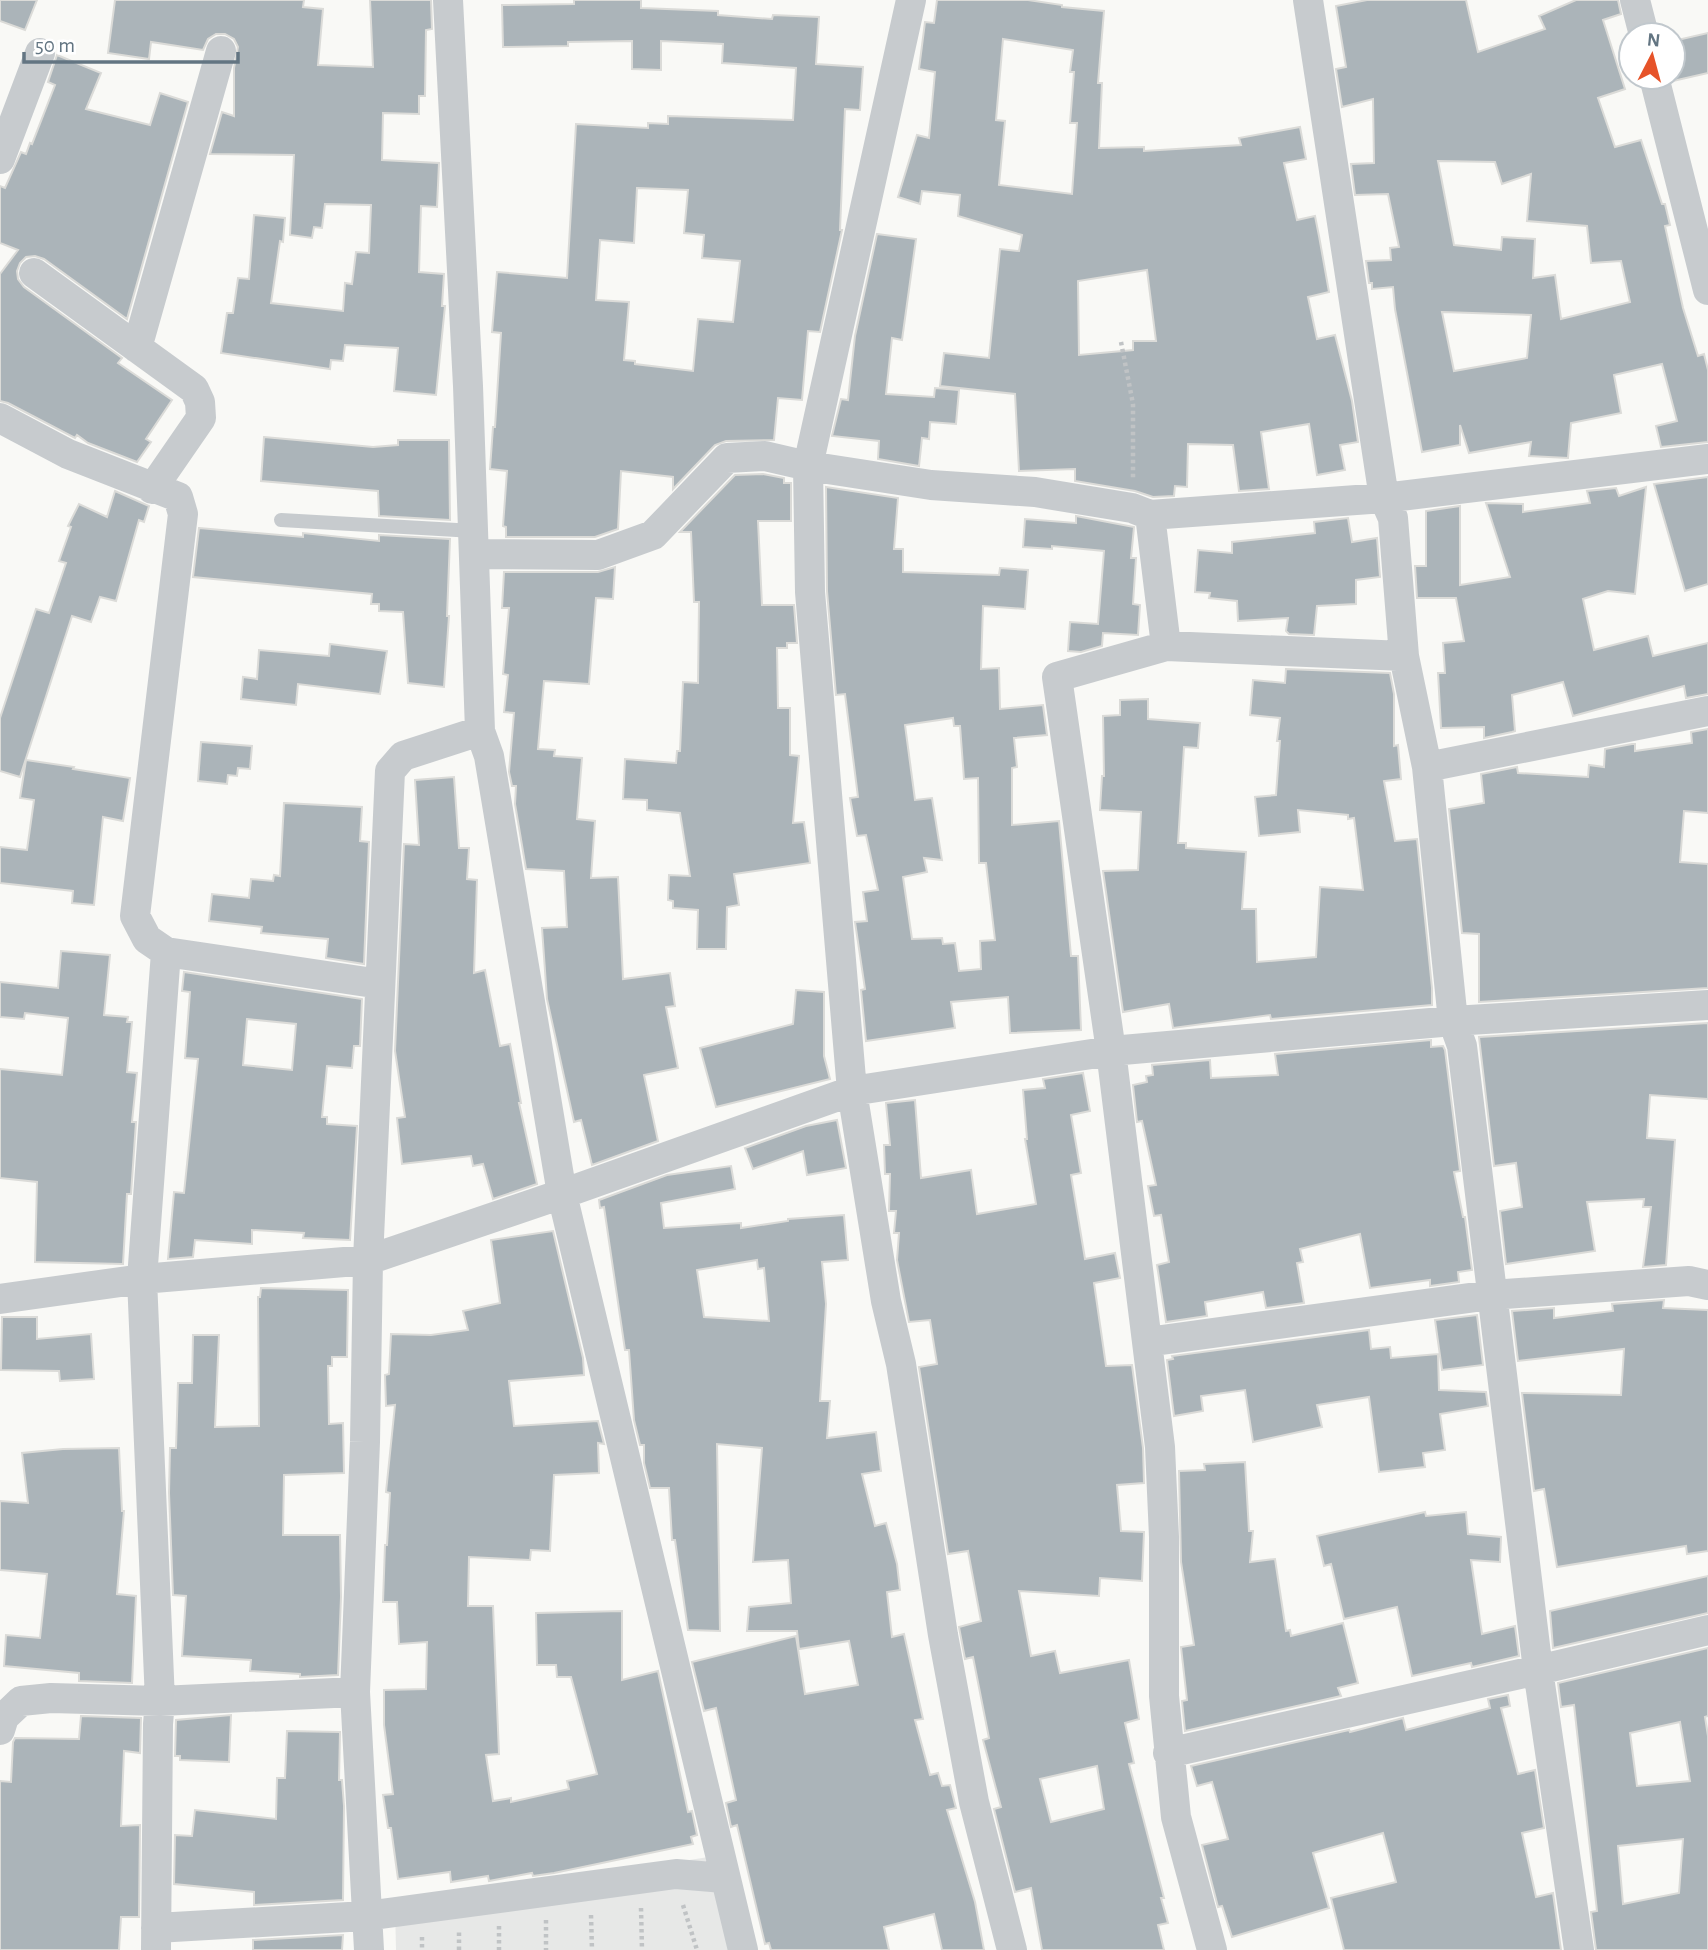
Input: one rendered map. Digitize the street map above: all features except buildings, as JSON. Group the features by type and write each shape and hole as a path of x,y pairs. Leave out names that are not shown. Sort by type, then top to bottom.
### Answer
{"street":[{"path":"448,0 474,543 480,731 489,756 562,1194 743,1950"},
{"path":"911,0 808,466 810,592 852,1091 886,1301 901,1364 941,1622 971,1789 1012,1950"},
{"path":"1308,0 1384,498 1393,518 1404,656 1427,767 1453,1021 1462,1045 1538,1671 1579,1950"},
{"path":"1635,0 1640,21"},
{"path":"137,348 221,51"},
{"path":"0,159 40,53"},
{"path":"1658,91 1708,290"},
{"path":"34,273 194,389 200,402 201,418 152,489"},
{"path":"0,418 68,454 178,497 183,514 135,916 147,939 166,952 380,984"},
{"path":"474,543 598,555 653,535 727,458 765,456 808,466 931,485 1035,492 1141,512 1384,498 1708,459"},
{"path":"1141,512 1166,646"},
{"path":"1212,1950 1176,1817 1168,1753 1164,1696 1164,1537 1160,1447 1111,1051 1057,677 1166,646 1404,656"},
{"path":"1427,767 1708,711"},
{"path":"369,1950 355,1692 365,1443 368,1260 390,771 403,756 480,731"},
{"path":"166,952 142,1279 160,1700 156,1939 366,1916 676,1874 724,1878"},
{"path":"0,1299 142,1279 368,1260 852,1091 1111,1051 1453,1021 1708,1005"},
{"path":"1147,1342 1492,1295 1689,1281 1708,1285"},
{"path":"1168,1753 1538,1671 1708,1630"},
{"path":"0,1730 4,1717 21,1701 51,1698 160,1700 355,1692"}],"lane":[{"path":"281,520 474,543"}],"path":[{"path":"1121,342 1133,404 1141,512"},
{"path":"642,1907 642,1950"},
{"path":"591,1911 592,1950"},
{"path":"499,1919 499,1950"},
{"path":"459,1922 459,1950"}],"shaded area":[{"path":"715,1856 735,1950 396,1950 395,1906"}]}
